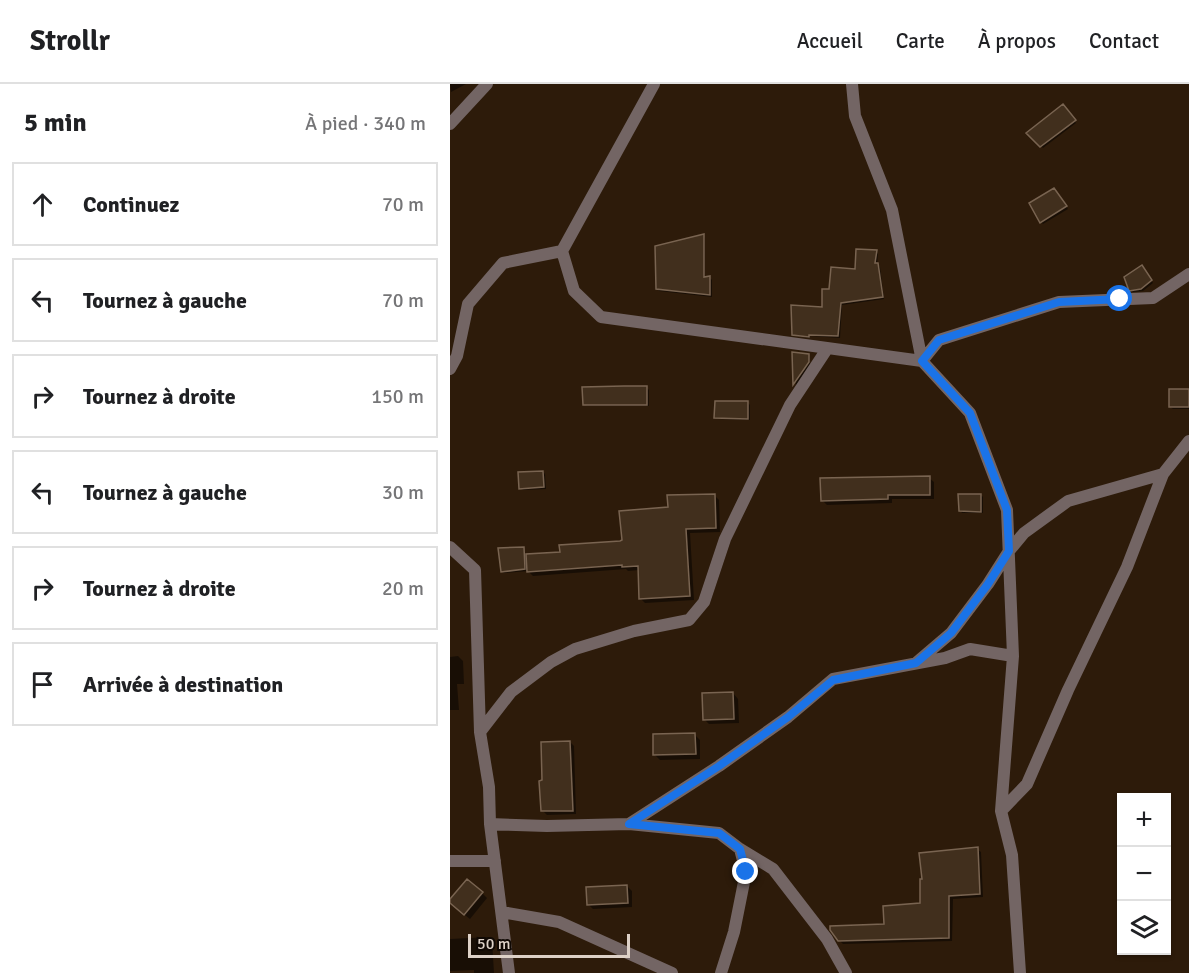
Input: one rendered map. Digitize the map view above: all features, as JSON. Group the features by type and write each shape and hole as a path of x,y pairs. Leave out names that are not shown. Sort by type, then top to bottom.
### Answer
{"street":[{"path":"450,124 487,84"},
{"path":"654,84 562,251 574,291 601,317 922,361"},
{"path":"852,84 855,116 892,210 922,361 970,413 1007,510 1013,656 1001,811 1012,855 1020,973"},
{"path":"450,369 457,356 468,304 502,263 562,251"},
{"path":"922,361 939,340 1059,302 1153,298 1189,273"},
{"path":"480,732 511,692 551,662 575,649 634,631 689,621 704,602 725,539 790,405 827,348"},
{"path":"1001,811 1027,784 1068,690 1127,567 1163,474 1189,441"},
{"path":"916,663 951,633 1024,532 1068,501 1163,474"},
{"path":"450,547 475,570 480,732 489,787 490,824 509,973"},
{"path":"629,824 719,766 780,723 833,680 945,658 970,650 1013,656"},
{"path":"490,824 547,826 629,824 719,833 773,869 827,939 846,973"},
{"path":"721,973 734,933 746,872 740,849"},
{"path":"450,861 495,861"},
{"path":"502,912 559,922 672,973"}],"building":[{"path":"1063,104 1076,120 1040,147 1026,133"},
{"path":"1054,188 1067,206 1040,223 1029,203"},
{"path":"704,234 704,277 710,276 710,295 656,289 655,246"},
{"path":"856,249 877,250 875,263 878,263 883,297 841,303 838,336 792,335 791,305 822,307 822,289 829,289 831,267 855,269"},
{"path":"1142,265 1152,280 1141,289 1129,291 1124,277"},
{"path":"792,352 809,354 809,362 793,385"},
{"path":"647,386 647,405 583,405 582,387"},
{"path":"1169,389 1189,389 1189,407 1169,407"},
{"path":"715,401 748,401 748,419 714,418"},
{"path":"543,471 544,487 519,489 518,472"},
{"path":"930,476 930,495 888,495 888,499 821,501 820,478"},
{"path":"715,494 716,528 686,529 690,596 639,599 638,566 622,567 622,565 527,572 526,554 560,552 559,545 622,540 619,511 668,507 667,495"},
{"path":"958,494 981,494 981,512 959,511"},
{"path":"524,547 525,569 501,572 498,548"},
{"path":"733,692 734,719 703,720 702,693"},
{"path":"695,733 696,754 653,755 653,734"},
{"path":"570,741 573,811 541,811 539,781 542,780 541,742"},
{"path":"978,847 980,894 949,896 949,938 838,941 830,930 830,926 884,924 883,906 920,903 920,879 922,879 919,853"},
{"path":"467,879 483,892 464,915 450,903 450,899"},
{"path":"627,885 628,903 587,905 586,887"}],"route":[{"path":"746,872 740,849 719,833 629,824 719,766 788,717 833,680 916,663 951,633 988,584 1009,551 1007,510 970,413 922,361 939,340 1059,302 1120,299"}]}
